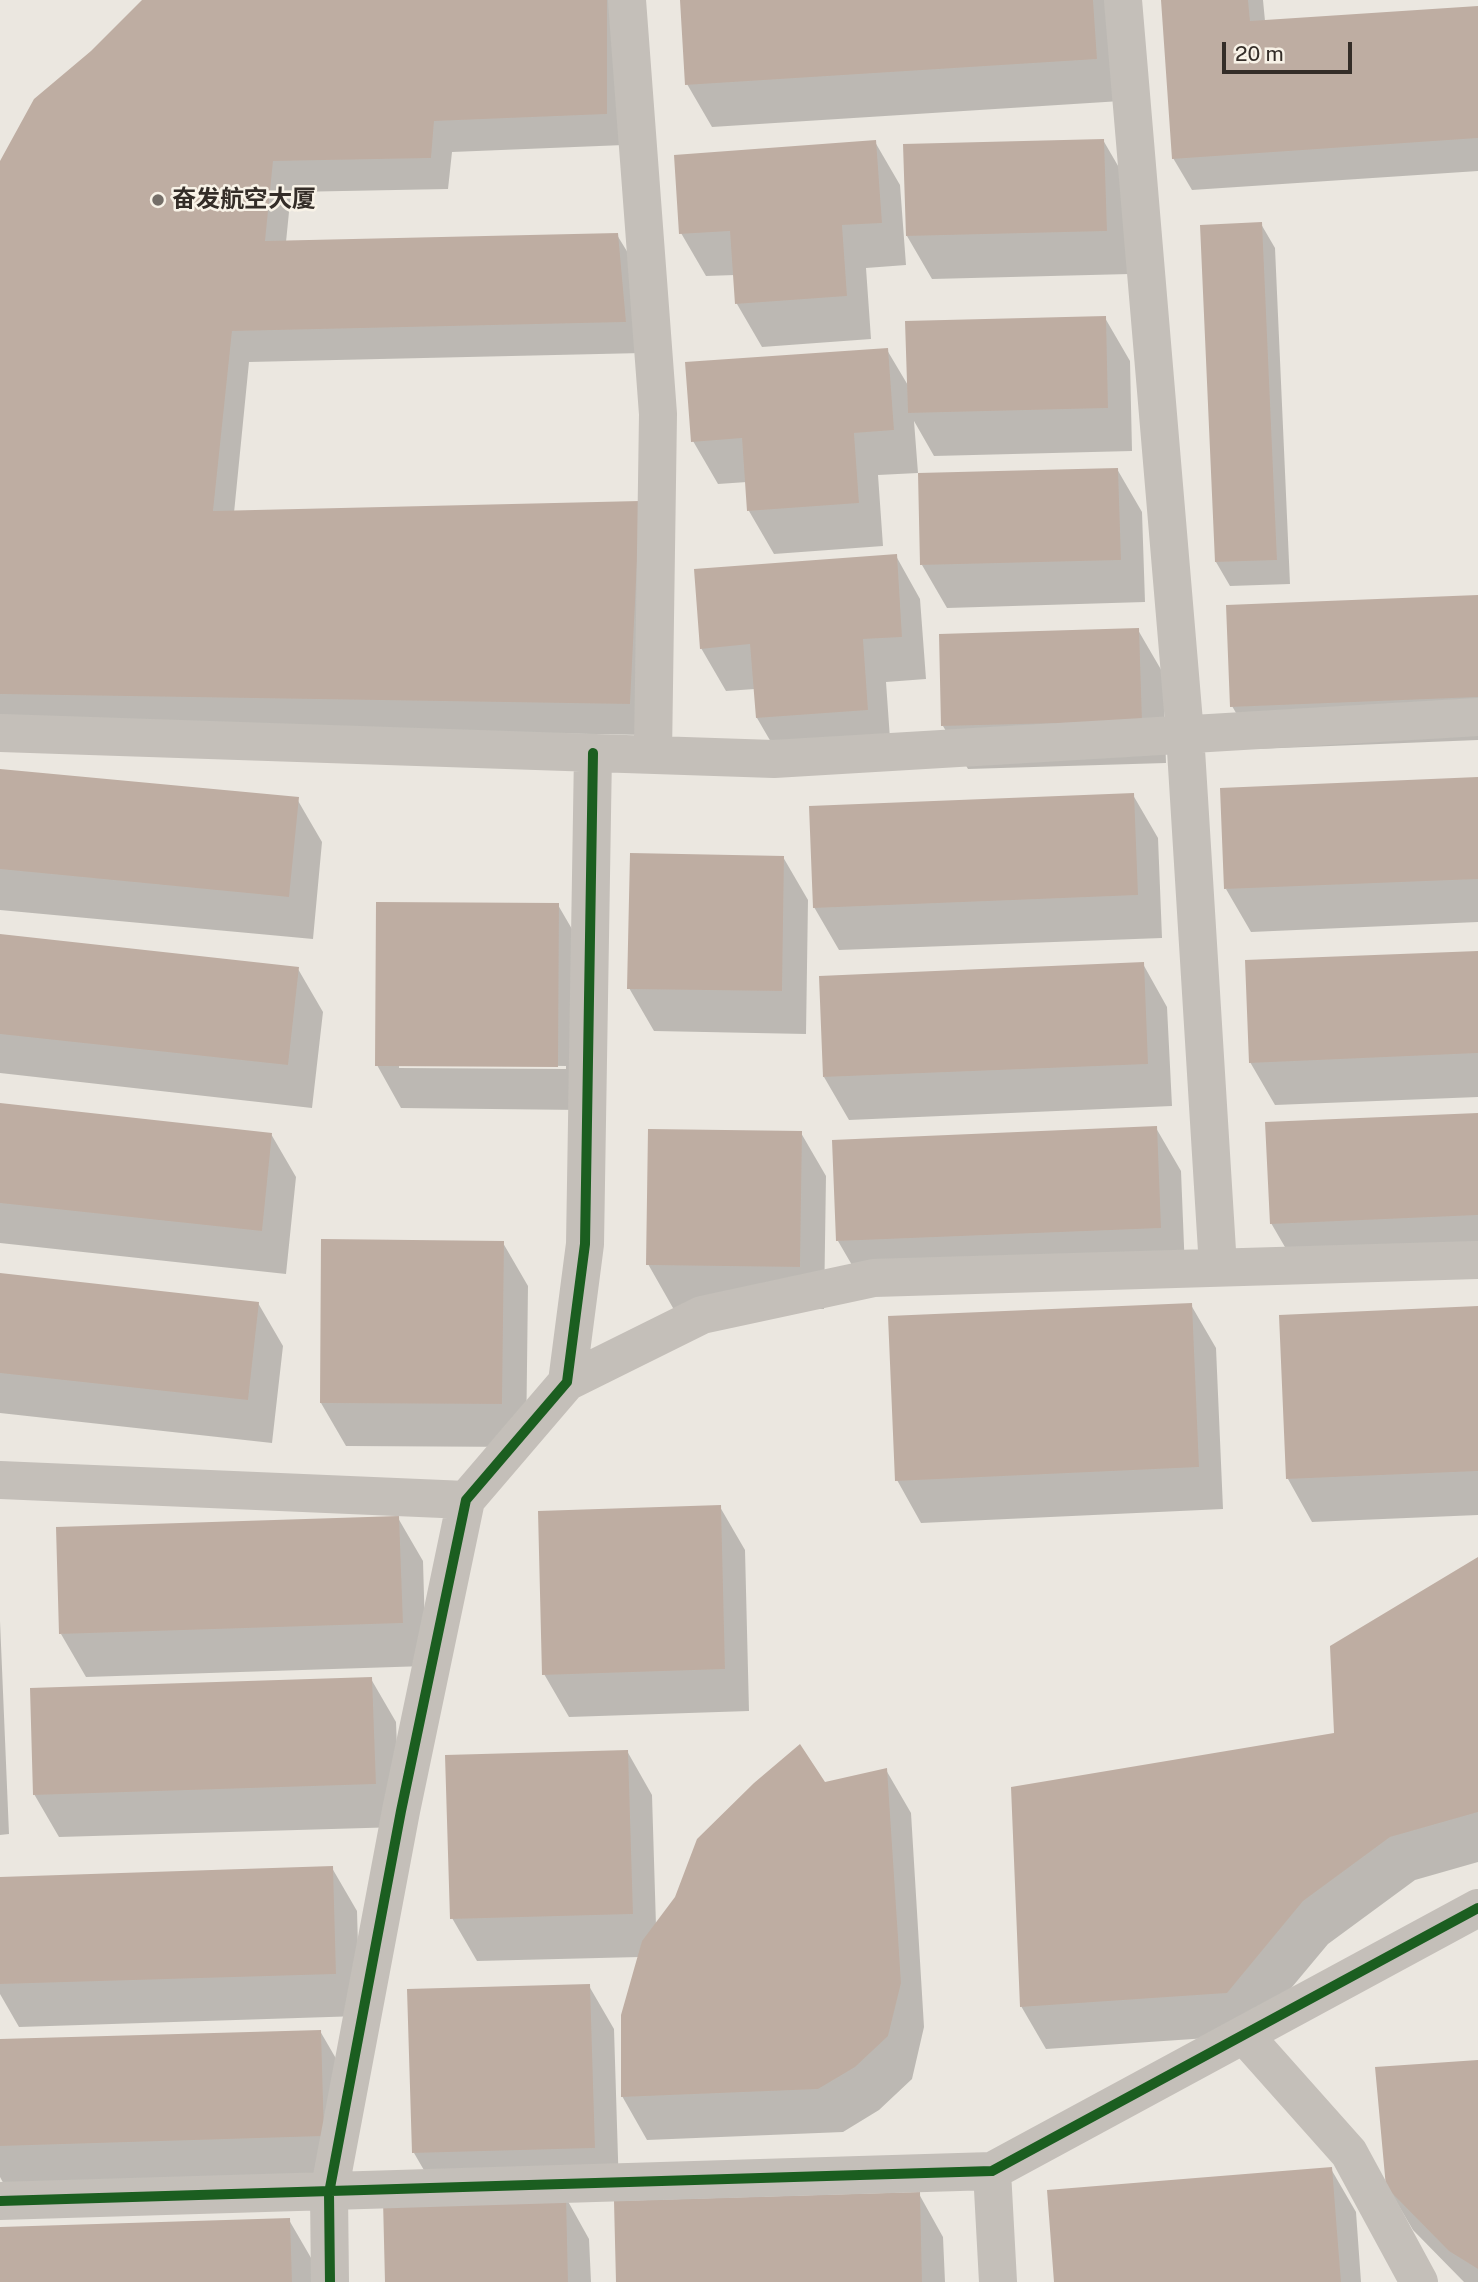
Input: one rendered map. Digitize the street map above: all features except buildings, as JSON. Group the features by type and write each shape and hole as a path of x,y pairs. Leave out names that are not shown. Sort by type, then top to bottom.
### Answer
{"street":[{"path":"627,0 658,414 653,754"},
{"path":"1123,0 1185,734 1218,1266"},
{"path":"0,733 774,759 1478,717"},
{"path":"567,1382 585,1244 593,753"},
{"path":"330,2282 329,2193 401,1811 466,1500 567,1382 702,1315 874,1278 1478,1260"},
{"path":"0,1480 466,1500"},
{"path":"0,2202 992,2171 1478,1908"},
{"path":"1244,2035 1349,2153 1419,2282"},
{"path":"992,2171 998,2282"}],"cycle path":[{"path":"330,2282 329,2193 401,1811 466,1500 567,1382 585,1244 593,753"},
{"path":"0,2201 992,2171 1478,1908"}],"place":[{"name":"奋发航空大厦","path":"158,200"}]}
